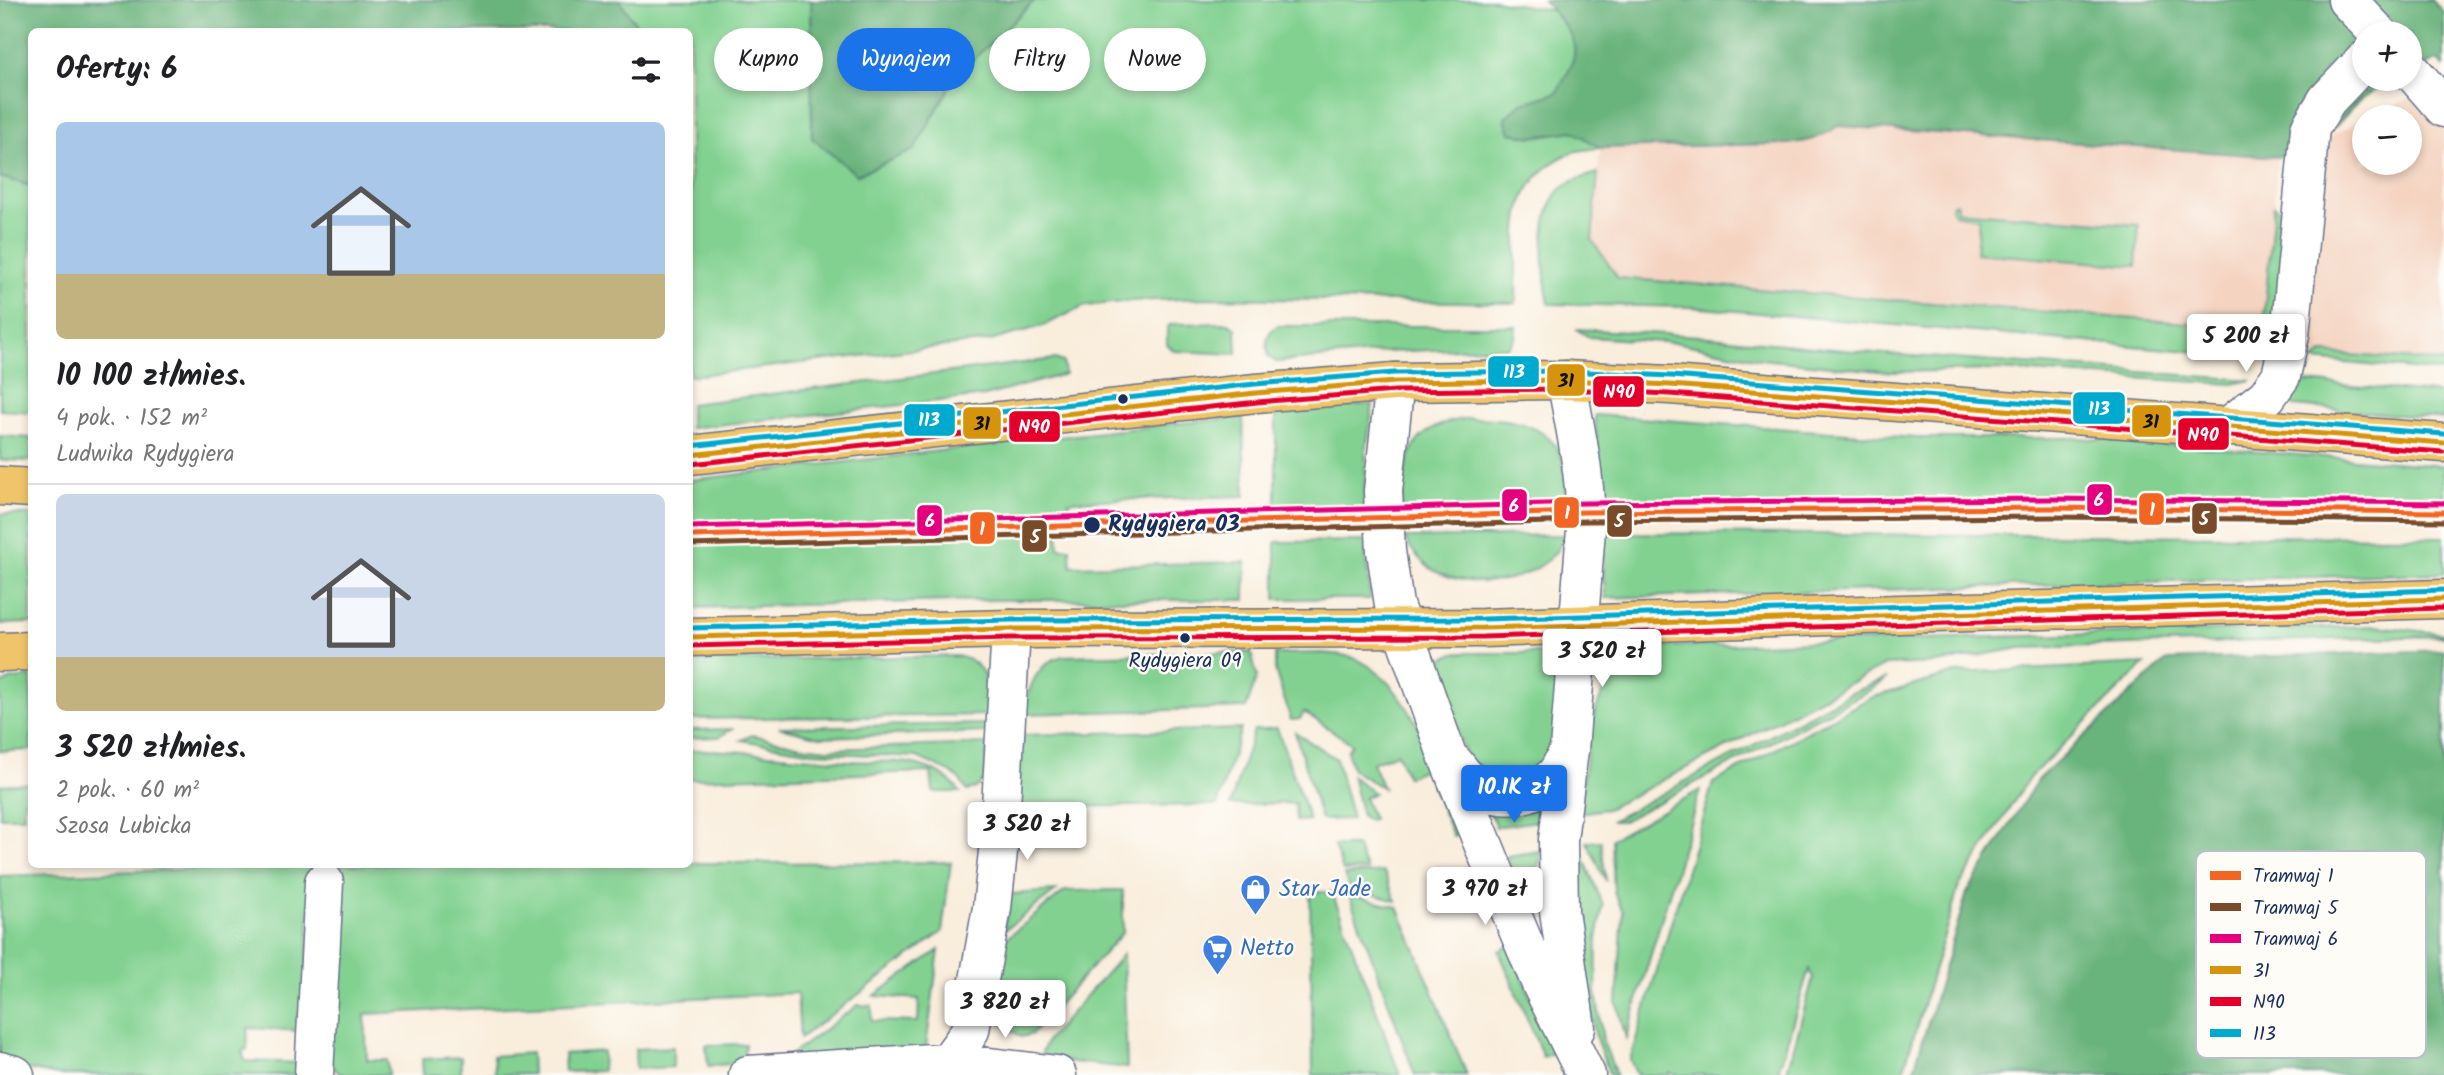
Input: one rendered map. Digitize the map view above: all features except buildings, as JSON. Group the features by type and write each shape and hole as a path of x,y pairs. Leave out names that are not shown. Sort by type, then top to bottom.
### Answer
{"main road":[{"path":"693,455 1256,393 1395,382 1566,380 1683,386 2444,443"},
{"path":"0,486 28,488"},
{"path":"693,637 1012,629 1401,629 2444,600"}],"street":[{"path":"2347,0 2367,21"},
{"path":"2228,428 2267,397 2281,376 2290,335 2310,128 2327,100 2352,74"},
{"path":"2422,83 2444,108"},
{"path":"1566,380 1583,468 1586,529 1569,750 1558,840 1559,911 1582,1074"},
{"path":"1395,382 1383,491 1389,584 1401,629 1447,755 1541,984 1582,1074"},
{"path":"945,1069 970,1031 992,908 999,842 1012,629"},
{"path":"1447,755 1472,783 1494,794 1520,796 1541,787 1557,773 1569,750"},
{"path":"314,1075 324,882"},
{"path":"748,1075 945,1069 1056,1075"},
{"path":"0,1071 15,1075"}],"shaded area":[{"path":"2413,96 2421,105 2394,105"},
{"path":"2422,106 2444,129 2444,364 2301,353 2320,141 2352,125 2352,175 2422,175"},
{"path":"1837,126 2278,157 2263,329 1618,278 1592,240 1600,148 1787,144 1823,136"}],"green space":[{"path":"0,0 619,0 639,28 28,28 28,185 0,177"},
{"path":"619,0 811,0 811,28 714,28 714,91 812,91 812,138 914,150 947,91 975,91 975,58 989,44 989,91 1090,91 1090,28 1006,28 1035,0 1494,0 1599,19 1647,0 1991,0 1607,71 1600,148 1573,152 1557,160 1537,177 1523,200 1517,236 1516,303 1209,298 1130,301 1085,306 1042,326 990,341 693,376 693,28 639,28"},
{"path":"811,0 1035,0 1006,28 989,28 989,44 975,58 975,28 837,28 837,91 947,91 914,150 857,175 812,138 812,91 823,91 823,28 811,28"},
{"path":"1543,0 2431,0 2444,13 2444,66 2437,60 2422,67 2422,21 2352,21 2352,91 2374,91 2352,105 2336,126 2278,157 1838,126 1814,139 1787,144 1600,148 1573,131 1532,137 1510,133 1505,118 1520,104 1556,93 1566,77 1574,53 1570,34"},
{"path":"1598,173 1592,240 1618,278 2263,329 2274,205 2284,213 2290,227 2268,358 1690,307 1549,304 1544,240 1550,208 1557,194 1567,184"},
{"path":"0,177 28,185 28,412 0,410"},
{"path":"1957,203 1957,211 2139,225 2136,266 1976,253 1979,218 1954,214 1951,205"},
{"path":"1229,323 1236,329 1237,354 1174,351 1167,345 1167,327 1172,324"},
{"path":"1277,326 1516,326 1515,338 1508,347 1384,352 1276,362 1269,357 1267,343 1268,335"},
{"path":"1576,329 1700,336 1885,354 2252,380 2233,384 1998,370 1890,372 1760,359 1679,343 1589,337"},
{"path":"2324,353 2444,362 2444,372 2313,360"},
{"path":"1055,359 1063,362 1065,374 985,396 693,428 693,404"},
{"path":"2294,381 2444,394 2444,419 2294,406 2289,403 2286,395"},
{"path":"1373,404 1366,450 1364,511 1276,514 1276,413"},
{"path":"1595,415 1916,438 2078,438 2444,466 2444,507 1602,505"},
{"path":"1243,417 1245,496 1069,501 1069,520 1058,521 1059,548 1070,548 1071,566 1246,562 1245,600 993,600 693,608 693,480"},
{"path":"1470,418 1524,424 1547,437 1562,460 1568,509 1401,511 1408,460 1422,436 1449,422"},
{"path":"0,436 28,438 28,461 0,460"},
{"path":"0,514 28,515 28,623 0,624"},
{"path":"1602,533 2444,537 2444,573 1605,598"},
{"path":"1565,535 1556,551 1543,564 1527,573 1489,582 1450,577 1433,570 1421,560 1404,538"},
{"path":"1365,541 1370,599 1276,599 1276,542"},
{"path":"2378,626 2444,636 2021,648 1937,663 1885,665 1607,809 1579,813 1588,742 1597,707 1612,677 1630,660 1650,647"},
{"path":"2444,650 2444,1075 1912,1075 1967,893 2038,779 2167,660"},
{"path":"1251,652 1257,677 1246,708 1024,714 1035,678 1046,664 1063,656"},
{"path":"1455,653 1548,653 1560,659 1553,754 1516,782 1470,764 1445,701 1439,677 1441,662"},
{"path":"1275,654 1344,655 1359,660 1382,676 1398,694 1424,739 1463,832 1453,836 1425,769 1407,777 1397,753 1372,763 1383,788 1353,770 1347,751 1352,744 1304,712 1300,719 1291,720 1275,670"},
{"path":"955,656 974,663 980,669 988,686 992,715 693,719 693,661"},
{"path":"2145,664 2030,777 1959,886 1902,1075 1786,1075 1813,978 1809,969 1777,1075 1637,1075 1630,1060 1713,783 1870,698 1956,673"},
{"path":"28,677 28,750 0,751 0,685"},
{"path":"1887,678 1872,689 1623,821 1611,821 1851,693"},
{"path":"990,724 989,732 820,737 779,727"},
{"path":"1277,728 1309,820 1296,821 1295,803 1230,805 1254,730"},
{"path":"732,729 719,737 693,738 693,730"},
{"path":"1241,729 1217,805 1034,807 1032,826 1025,825 1016,817 1021,735"},
{"path":"1295,732 1336,759 1352,819 1321,820"},
{"path":"752,735 828,749 987,744 985,779 976,788 967,791 960,780 950,772 917,757 812,752 741,740"},
{"path":"693,750 913,764 937,773 960,792 933,792 931,772 693,779"},
{"path":"1352,776 1374,793 1364,798 1373,819 1367,820 1362,816"},
{"path":"28,783 24,817 0,817 0,785"},
{"path":"1700,790 1626,1038 1617,1003 1623,911 1614,893 1612,839"},
{"path":"1546,801 1543,820 1496,827 1488,807"},
{"path":"1601,841 1606,881 1587,842"},
{"path":"1578,844 1603,905 1597,939 1596,992 1603,1041 1616,1075 1610,1075 1597,1041 1575,948 1574,845"},
{"path":"1334,846 1356,846 1367,870 1343,871"},
{"path":"1541,851 1534,898 1523,900 1507,856"},
{"path":"951,862 942,932 800,1038 797,993 365,1014 367,1060 387,1060 389,1075 341,1075 333,1067 324,1039 336,868 693,868 693,863"},
{"path":"228,868 313,868 303,1031 248,1028 247,1049 242,1051 245,1061 304,1063 298,1075 58,1075 0,1064 0,876"},
{"path":"1384,872 1396,901 1349,888 1344,875"},
{"path":"1123,890 1123,932 1032,1034 1021,1037 996,1019 993,1012 1003,941 1065,891"},
{"path":"1056,891 1003,931 1011,894"},
{"path":"1310,892 1332,892 1400,1075 1313,1075"},
{"path":"1349,895 1398,907 1467,1075 1415,1075"},
{"path":"1509,946 1554,1053 1543,1057 1499,951"},
{"path":"939,950 925,1055 785,1059 858,1005 872,1006 872,1021 918,1022 919,999 874,996"},
{"path":"1123,954 1127,1068 1046,1059 1041,1056 1046,1042"},
{"path":"745,1044 744,1059 739,1063 708,1066 706,1045"},
{"path":"673,1047 673,1067 636,1069 635,1049"},
{"path":"603,1051 602,1071 565,1072 564,1054"},
{"path":"531,1053 532,1074 495,1075 493,1056"},
{"path":"461,1057 461,1075 423,1075 422,1059"}],"tram line":[{"name":"6","path":"693,527 1586,503 2050,499 2444,503"},
{"name":"1","path":"693,536 1586,512 2050,508 2444,512"},
{"name":"5","path":"693,545 1586,521 2050,517 2444,521"}],"transit line":[{"name":"113","path":"693,446 1255,384 1394,373 1566,371 1671,376 2444,434"},
{"name":"31","path":"693,455 1256,393 1395,382 1566,380 1670,385 2444,443"},
{"name":"N90","path":"693,464 1257,402 1395,391 1566,389 1669,394 2443,452"},
{"name":"113","path":"693,628 1011,620 1483,619 2444,590"},
{"name":"31","path":"693,637 1011,629 1483,628 2444,599"},
{"name":"N90","path":"693,646 1011,638 1483,637 2444,608"}],"place":[{"name":"Rydygiera 03","path":"1092,525"},
{"name":"Rydygiera 09","path":"1185,638"},
{"name":"Star Jade","path":"1256,917"},
{"name":"Netto","path":"1217,976"}]}
